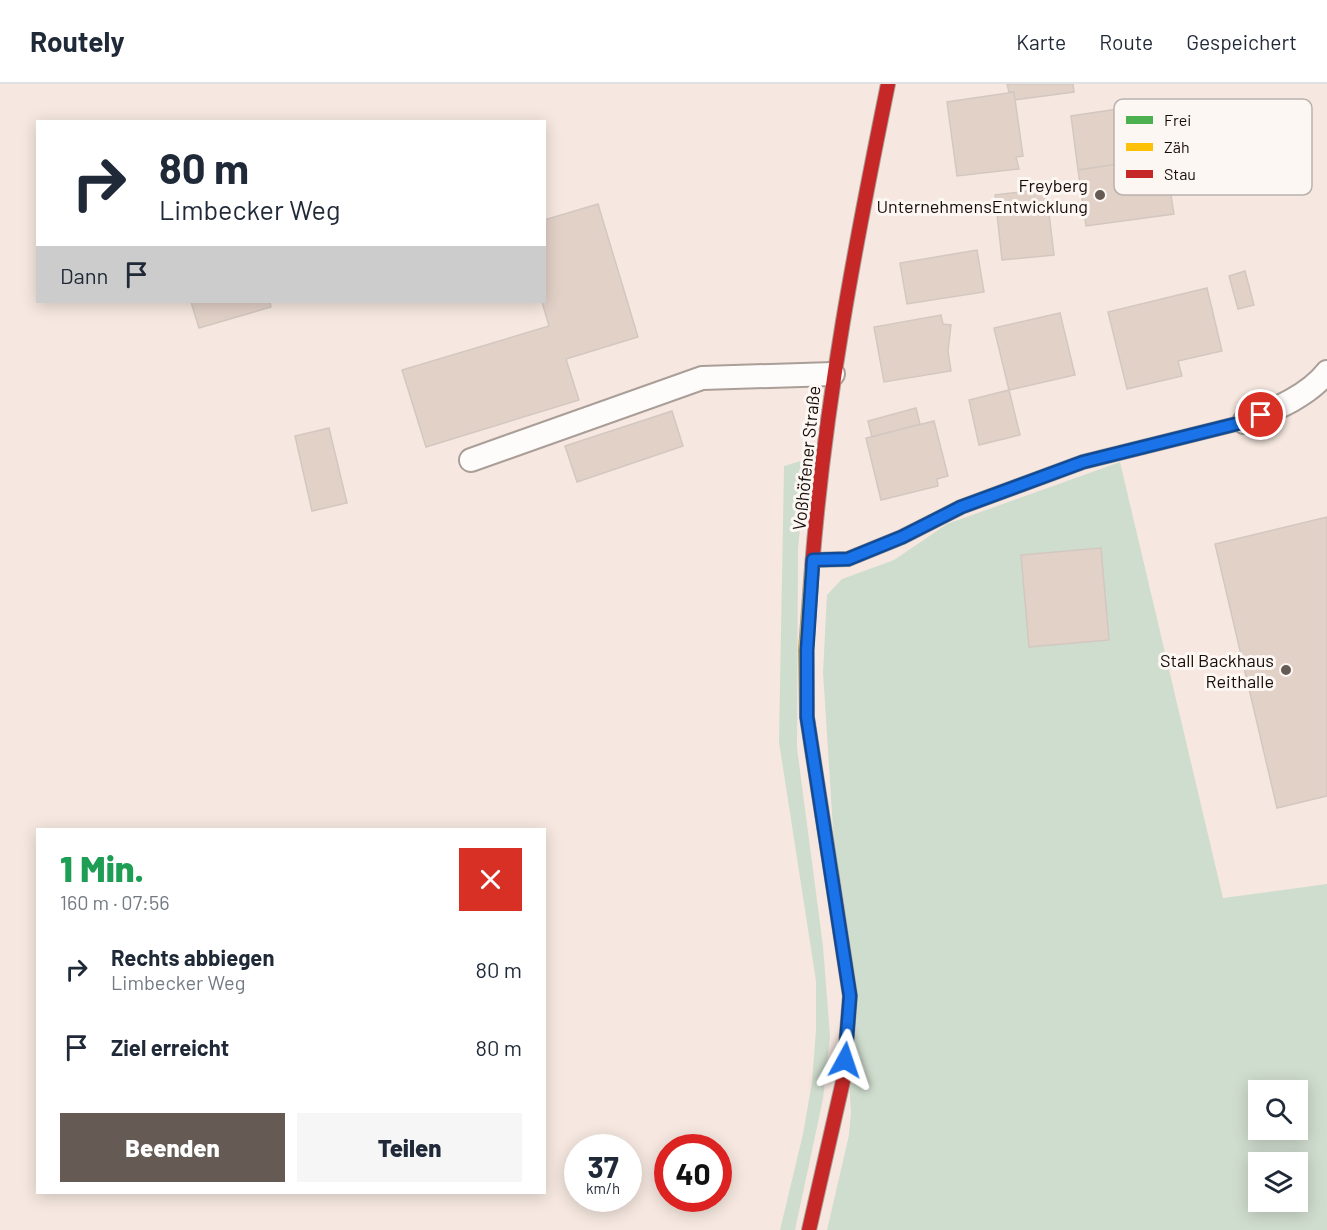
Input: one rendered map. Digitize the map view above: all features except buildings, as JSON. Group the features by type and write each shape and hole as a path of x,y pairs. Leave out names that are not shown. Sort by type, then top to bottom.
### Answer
{"street":[{"name":"Voßhöfener Straße","path":"809,1230 843,1081 850,996 807,717 807,650 813,560 833,374 849,274 888,84"},
{"path":"813,560 848,559 902,537 971,504 1083,462 1244,422"}],"lane":[{"path":"1244,422 1318,384 1327,372"},
{"path":"471,460 702,378 833,374"}],"green space":[{"path":"807,459 798,549 797,748 823,946 830,1036 823,1099 795,1230 780,1230 803,1134 812,1082 816,1030 816,981 779,742 784,466"},
{"path":"1120,462 1223,898 1327,884 1327,1230 827,1230 849,1135 851,1112 823,672 827,595 842,579 894,560 947,524"}],"traffic: fast":[{"path":"813,560 848,559 902,537 961,507 1083,462 1244,422"}],"traffic: slow":[{"path":"812,567 806,650 807,717 832,878"}],"traffic: jam":[{"path":"812,567 833,384 888,84"},
{"path":"809,1230 843,1081 850,996 832,878"}],"place":[{"name":"Freyberg UnternehmensEntwicklung","path":"1100,195"},
{"name":"Stall Backhaus Reithalle","path":"1286,670"}],"route":[{"path":"845,1060 850,996 807,717 807,650 813,560 848,559 902,537 961,507 1017,484 1083,462 1117,451 1244,422 1261,415"}]}
